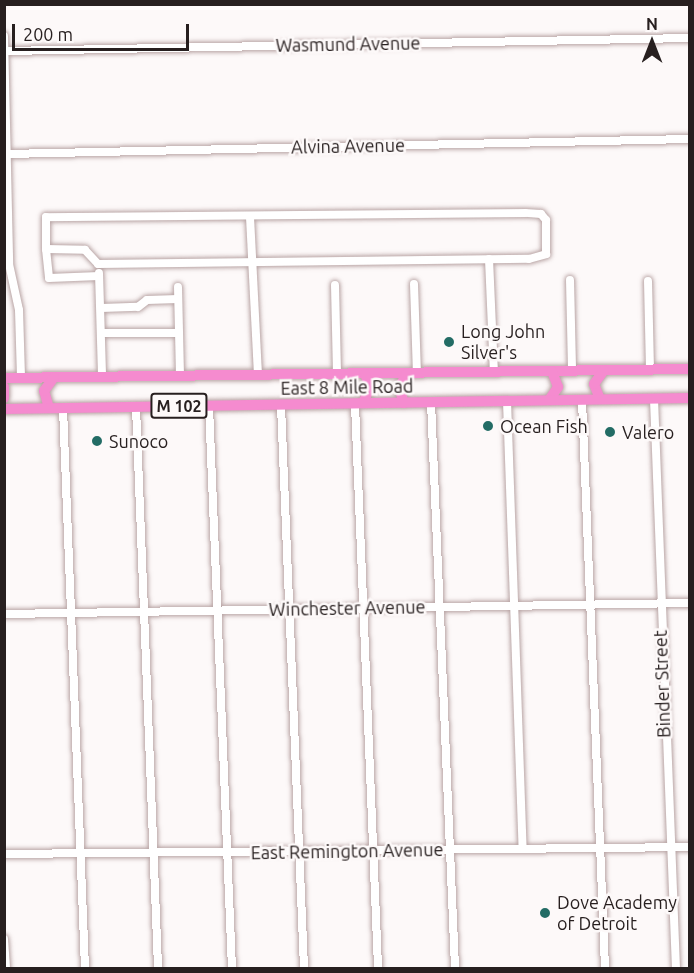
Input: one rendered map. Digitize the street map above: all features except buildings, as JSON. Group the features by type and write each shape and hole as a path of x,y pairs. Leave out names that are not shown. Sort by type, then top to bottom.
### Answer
{"highway":[{"name":"East 8 Mile Road","path":"4,378 690,369"},
{"path":"600,399 594,384 604,370"},
{"path":"549,400 558,387 552,371"},
{"path":"404,403 399,388 412,373"},
{"path":"359,404 369,387 365,374"},
{"path":"49,408 44,391 54,377"},
{"path":"4,387 4,398"},
{"name":"East 8 Mile Road","path":"4,409 690,398"}],"street":[{"path":"4,36 9,284 19,310 21,378"},
{"name":"Wasmund Avenue","path":"6,51 690,38"},
{"name":"Alvina Avenue","path":"8,154 690,139"},
{"path":"98,264 489,259 544,256 546,220 542,214 46,218 49,278 99,276"},
{"path":"250,217 255,261 258,375"},
{"path":"46,249 85,250 98,264 102,377"},
{"path":"489,259 494,372"},
{"path":"570,280 572,371"},
{"path":"648,281 650,369"},
{"path":"412,373 414,284"},
{"path":"335,285 337,374"},
{"path":"178,287 180,375"},
{"path":"101,308 138,307 147,300 178,299"},
{"path":"101,333 179,333"},
{"name":"Binder Street","path":"654,399 659,603 676,969"},
{"path":"582,400 588,604 604,969"},
{"path":"507,401 523,849"},
{"path":"431,402 455,969"},
{"path":"359,404 362,608 378,969"},
{"path":"281,405 304,969"},
{"path":"209,406 232,969"},
{"path":"136,407 142,611 158,969"},
{"path":"63,408 69,612 85,969"},
{"name":"Winchester Avenue","path":"4,614 690,603"},
{"name":"East Remington Avenue","path":"4,854 690,847"},
{"path":"4,939 6,969"}],"place":[{"name":"Long John Silver's","path":"449,342"},
{"name":"Ocean Fish","path":"488,426"},
{"name":"Valero","path":"610,432"},
{"name":"Sunoco","path":"97,441"},
{"name":"Dove Academy of Detroit","path":"545,913"}]}
